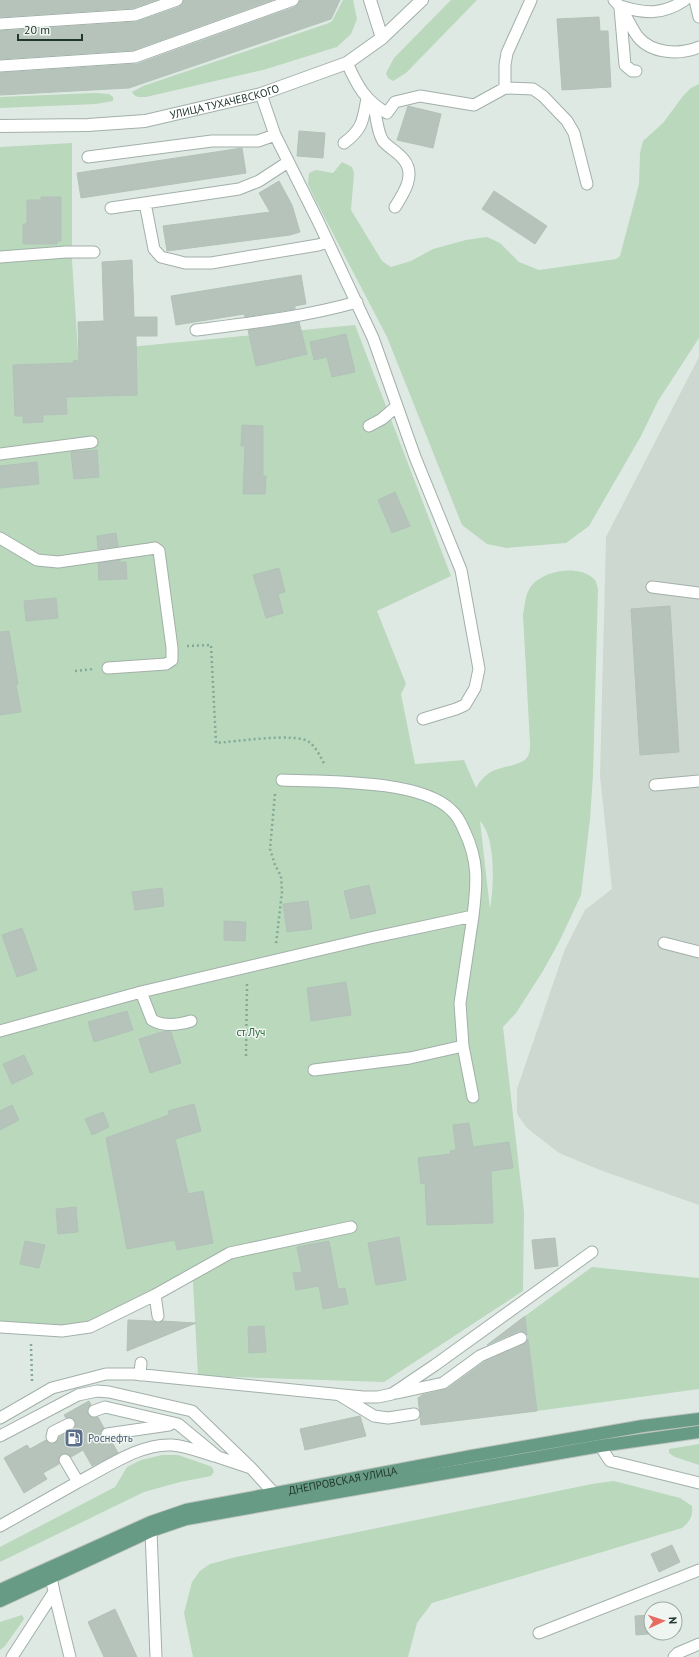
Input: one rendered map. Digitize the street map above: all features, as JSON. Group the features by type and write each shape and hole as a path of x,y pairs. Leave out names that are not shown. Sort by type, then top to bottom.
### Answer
{"main road":[{"name":"ДНЕПРОВСКАЯ УЛИЦА","path":"0,1590 151,1522 186,1510 273,1492 699,1418"},
{"name":"ДНЕПРОВСКАЯ УЛИЦА","path":"0,1601 151,1531 186,1519 600,1446 699,1432"}],"street":[{"path":"370,0 382,38"},
{"name":"УЛИЦА ТУХАЧЕВСКОГО","path":"0,126 88,125 145,121 261,94 347,63 382,38 422,0"}],"lane":[{"path":"0,24 135,15 177,0"},
{"path":"0,66 135,57 293,0"},
{"path":"505,88 505,65 507,53 531,0"},
{"path":"617,3 635,11 653,12 670,10 685,0"},
{"path":"695,0 699,17"},
{"path":"617,3 638,38 657,50 676,52 699,47"},
{"path":"617,3 625,65 632,71 636,71"},
{"path":"347,63 360,90 370,101 387,113 395,102 420,96 474,104 505,88 533,89 543,96 567,121 574,133 587,184"},
{"path":"261,94 275,135 357,302 373,338 415,457 461,570 479,669 475,688 465,705 422,719"},
{"path":"344,143 358,132 370,101"},
{"path":"370,101 383,140 404,160 409,170 404,193 395,208"},
{"path":"88,157 212,141 258,141 275,135"},
{"path":"111,208 239,190 259,181 288,162"},
{"path":"145,204 154,250 161,257 185,263 211,263 328,242"},
{"path":"0,256 94,252"},
{"path":"196,330 293,317 357,302"},
{"path":"369,426 382,419 397,406"},
{"path":"0,454 92,442"},
{"path":"0,538 37,560 58,562 155,548 159,552 172,648 172,660 166,664 108,668"},
{"path":"652,587 699,593"},
{"path":"282,780 336,782 388,787 421,793 439,801 451,809 460,821 472,846 476,867 476,888 460,1004 463,1046 473,1098"},
{"path":"655,785 699,781"},
{"path":"0,1031 141,992 472,916"},
{"path":"664,943 699,952"},
{"path":"141,992 152,1020 157,1023 173,1025 191,1021"},
{"path":"314,1070 410,1058 463,1046"},
{"path":"0,1327 62,1331 90,1327 155,1295 230,1253 351,1227"},
{"path":"392,1394 436,1365 592,1252"},
{"path":"155,1295 158,1316"},
{"path":"0,1418 52,1388 106,1374 140,1375 378,1397 443,1383 480,1356 520,1338"},
{"path":"140,1363 140,1375"},
{"path":"0,1436 78,1395 97,1391 109,1392 192,1411 251,1468 273,1492"},
{"path":"337,1394 374,1416 388,1418 414,1414"},
{"path":"94,1411 105,1407 178,1424 218,1457"},
{"path":"52,1437 53,1432 69,1424"},
{"path":"107,1434 178,1424"},
{"path":"0,1526 139,1450 172,1445 218,1457 251,1468"},
{"path":"600,1446 610,1461 699,1483"},
{"path":"66,1460 78,1482"},
{"path":"151,1531 156,1657"},
{"path":"539,1633 699,1570"},
{"path":"51,1577 70,1657"},
{"path":"12,1657 25,1634 54,1592"},
{"path":"674,1657 678,1653 699,1644"}],"path":[{"path":"172,648 211,645 216,743 280,738 302,738 310,742 336,782"},
{"path":"276,961 276,943 282,892 281,876 270,849 273,803 279,783 282,780"},
{"path":"246,1056 247,967"},
{"path":"31,1330 30,1371 35,1397"}],"shaded area":[{"path":"699,357 699,1205 600,1170 559,1153 527,1128 517,1114 517,1089 565,949 585,910 612,889 600,776 606,537"}],"green space":[{"path":"343,0 353,0 357,19 351,34 337,47 263,70 146,97 136,96 132,92 143,86 329,23 332,21"},
{"path":"451,0 477,0 406,73 393,81 388,78 386,73 394,58"},
{"path":"699,84 699,338 658,401 641,436 589,526 566,543 506,548 487,544 462,525 387,337 315,199 308,184 309,173 316,170 333,173 342,162 352,167 354,173 351,210 382,261 391,267 411,261 433,249 466,240 487,237 500,243 519,262 539,270 616,259 620,256 639,184 640,153 643,141 663,123 683,96 691,88"},
{"path":"95,93 109,94 113,97 113,101 96,104 0,108 0,97"},
{"name":"ст Луч","path":"72,143 72,260 78,352 355,325 451,576 377,611 406,684 401,694 415,764 464,760 476,788 482,779 491,772 522,762 528,756 530,750 523,615 528,592 532,585 538,580 553,573 562,571 587,574 596,581 597,584 593,775 590,819 581,895 560,940 543,971 516,1013 503,1027 524,1212 523,1291 384,1382 198,1376 193,1281 92,1330 81,1333 35,1335 0,1332 0,147","holes":["480,821 489,838 493,876 490,909"]},
{"path":"592,1267 699,1278 699,1389 537,1411 525,1316"},
{"path":"699,1444 699,1465 675,1457 669,1453 669,1449"},
{"path":"162,1455 178,1455 212,1467 214,1472 211,1476 180,1482 144,1492 0,1562 0,1547 115,1487 127,1467 141,1460"},
{"path":"614,1481 680,1498 692,1506 690,1518 682,1528 432,1603 417,1623 408,1657 193,1657 184,1613 192,1582 200,1571 210,1564 236,1557 592,1484"},
{"path":"22,1615 24,1619 5,1646 0,1650 0,1622"}],"building":[{"path":"0,0 156,0 134,8 0,17"},
{"path":"184,0 272,0 134,50 0,59 0,31 136,22 179,7 183,4"},
{"path":"300,0 340,0 331,19 129,88 0,95 0,73 137,64 295,7 299,4"},
{"path":"599,17 600,31 608,31 611,87 562,90 557,19"},
{"path":"408,106 441,114 433,148 397,140"},
{"path":"299,131 325,133 323,158 297,156"},
{"path":"242,148 246,173 81,198 77,173"},
{"path":"279,181 292,205 300,232 290,235 167,251 163,226 270,212 259,193"},
{"path":"494,191 547,226 535,244 482,209"},
{"path":"41,197 61,197 61,241 57,241 57,244 23,244 23,224 27,224 27,200 41,200"},
{"path":"132,260 134,317 157,317 157,336 136,336 137,395 66,397 67,414 43,415 43,422 23,423 23,416 15,416 13,365 74,363 73,361 79,360 78,322 104,321 102,262"},
{"path":"301,275 306,304 295,306 295,309 245,317 244,314 176,325 171,296"},
{"path":"299,322 307,354 256,366 248,330"},
{"path":"346,334 355,372 332,377 327,357 314,360 310,342"},
{"path":"242,425 263,426 263,476 266,476 265,494 243,494 245,446 241,446"},
{"path":"97,450 99,477 74,479 71,452"},
{"path":"37,462 39,484 0,488 0,466"},
{"path":"395,492 410,526 392,533 378,500"},
{"path":"116,533 118,546 98,549 97,536"},
{"path":"120,560 120,562 126,562 127,579 99,580 98,563"},
{"path":"279,568 285,592 278,594 283,613 266,618 253,575"},
{"path":"56,598 58,618 26,621 24,601"},
{"path":"670,606 679,752 640,755 631,609"},
{"path":"9,631 21,712 0,715 0,632"},
{"path":"369,885 376,913 351,919 344,891"},
{"path":"162,888 164,906 135,910 132,892"},
{"path":"308,901 312,929 287,932 283,904"},
{"path":"224,921 246,922 245,941 224,940"},
{"path":"22,928 37,970 17,977 2,935"},
{"path":"346,982 351,1015 311,1021 307,988"},
{"path":"127,1011 133,1030 94,1042 88,1022"},
{"path":"165,1031 171,1032 181,1063 150,1073 139,1039"},
{"path":"24,1055 33,1074 12,1084 3,1064"},
{"path":"194,1104 201,1131 175,1139 188,1194 203,1191 213,1243 177,1250 175,1240 127,1249 106,1138 169,1115 168,1111"},
{"path":"12,1105 19,1120 0,1130 0,1111"},
{"path":"103,1112 109,1127 92,1135 85,1119"},
{"path":"469,1123 473,1147 509,1142 513,1168 491,1171 493,1223 427,1225 425,1183 421,1184 418,1158 451,1154 450,1151 456,1150 453,1125"},
{"path":"76,1207 78,1232 58,1234 56,1209"},
{"path":"399,1237 406,1280 376,1285 368,1243"},
{"path":"555,1238 558,1266 535,1269 532,1240"},
{"path":"25,1241 45,1245 39,1268 20,1264"},
{"path":"329,1241 338,1289 345,1288 348,1304 323,1309 319,1286 296,1290 293,1273 302,1272 297,1247"},
{"path":"525,1316 527,1335 525,1332 519,1331 487,1345"},
{"path":"128,1320 153,1321 159,1323 162,1321 196,1323 127,1351"},
{"path":"264,1326 266,1352 249,1353 248,1327"},
{"path":"528,1339 537,1411 421,1425 418,1398 422,1395 447,1389 484,1362 524,1344"},
{"path":"89,1401 91,1405 87,1409 88,1414 92,1418 98,1417 104,1428 100,1432 101,1438 105,1441 111,1440 118,1453 92,1466 83,1450 71,1457 68,1454 62,1454 59,1457 59,1464 43,1473 47,1479 24,1493 4,1458 27,1445 30,1449 46,1440 51,1444 57,1442 59,1437 72,1430 76,1425 73,1418 66,1418 64,1415"},
{"path":"360,1416 366,1436 305,1450 300,1429"},
{"path":"672,1545 680,1562 659,1572 651,1554"},
{"path":"115,1609 137,1657 104,1657 88,1622"},
{"path":"635,1616 643,1616 643,1634 636,1635"}],"place":[{"name":"Роснефть","path":"74,1438"}]}
